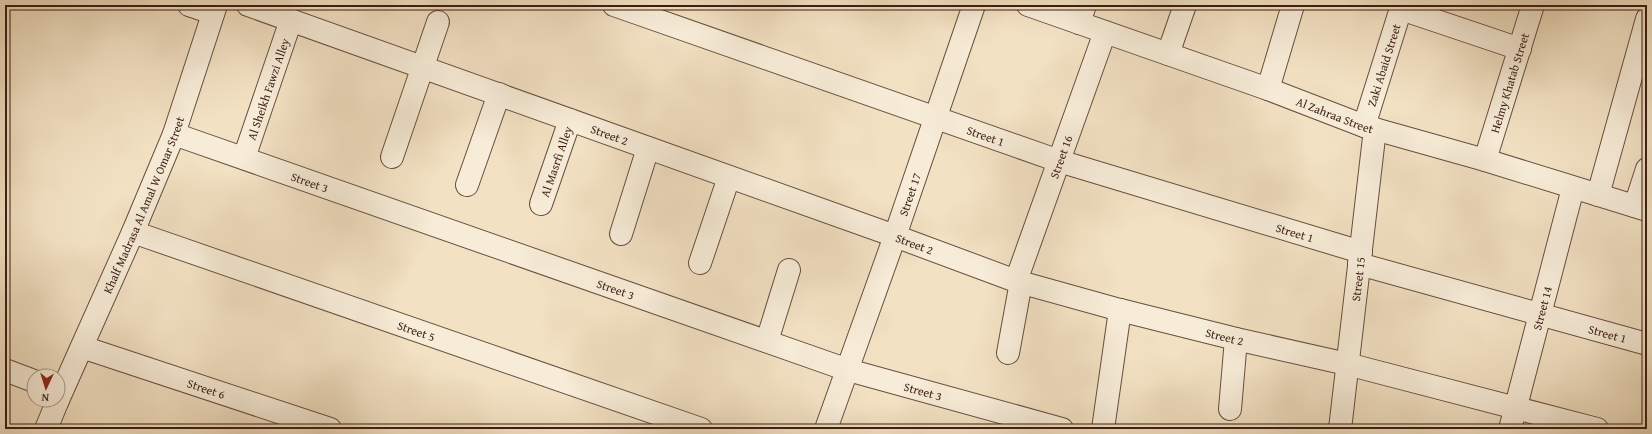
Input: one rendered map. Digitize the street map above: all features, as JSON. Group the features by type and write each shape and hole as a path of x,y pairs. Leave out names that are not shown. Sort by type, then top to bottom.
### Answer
{"street":[{"path":"189,5 214,9"},
{"name":"Street 2","path":"248,5 895,236 1018,282 1120,310 1236,339 1347,364 1597,429"},
{"name":"Street 1","path":"614,5 1059,161 1360,258 1540,314 1647,344"},
{"name":"Street 17","path":"826,429 895,236 974,5"},
{"name":"Al Zahraa Street","path":"1028,5 1082,14 1104,32 1268,89 1370,127 1485,160 1641,208"},
{"path":"1168,54 1184,5"},
{"path":"1268,89 1292,5"},
{"name":"Helmy Khatab Street","path":"1485,160 1533,5"},
{"path":"1401,7 1520,49"},
{"name":"Zaki Abaid Street","path":"1370,127 1401,7"},
{"name":"Khalf Madrasa Al Amal W Omar Street","path":"66,380 82,347 174,134 214,9"},
{"path":"1598,195 1647,19"},
{"name":"Al Sheikh Fawzi Alley","path":"244,158 291,20"},
{"path":"392,157 438,22"},
{"name":"Street 16","path":"1008,353 1018,282 1104,32"},
{"path":"467,185 499,94"},
{"name":"Al Masrfi Alley","path":"541,204 570,120"},
{"name":"Street 15","path":"1340,429 1360,258 1370,127"},
{"name":"Street 3","path":"174,134 767,340 848,370 1062,429"},
{"path":"620,234 648,148"},
{"path":"1641,208 1647,169"},
{"path":"700,263 729,177"},
{"name":"Street 14","path":"1510,429 1573,188"},
{"name":"Street 5","path":"132,232 701,429"},
{"path":"767,340 789,270"},
{"path":"1102,429 1120,310"},
{"path":"1230,409 1236,339"},
{"name":"Street 6","path":"82,347 330,429"},
{"path":"5,370 26,378"},
{"name":"Khalf Madrasa Al Amal W Omar Street","path":"46,429 54,408"}]}
